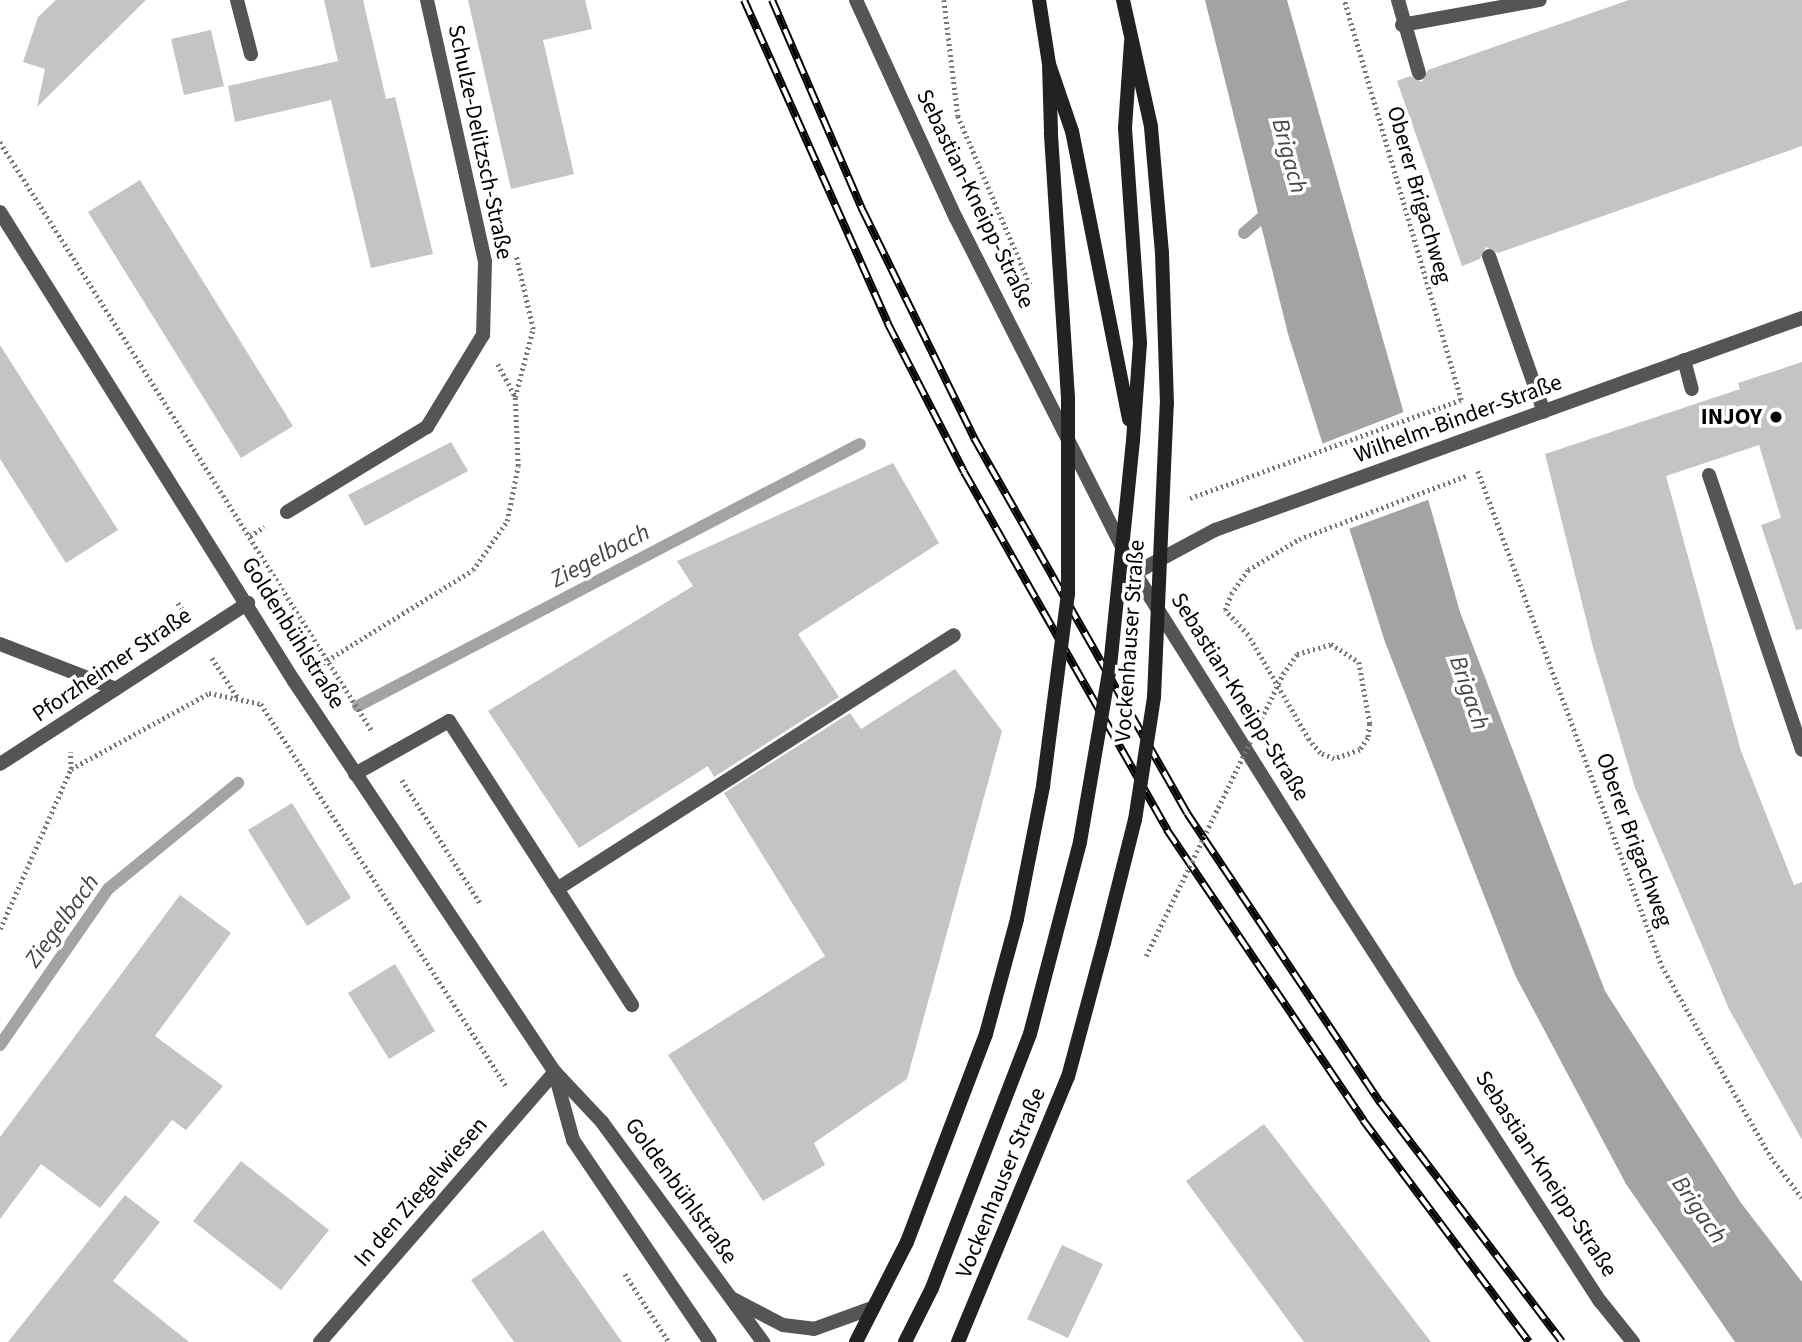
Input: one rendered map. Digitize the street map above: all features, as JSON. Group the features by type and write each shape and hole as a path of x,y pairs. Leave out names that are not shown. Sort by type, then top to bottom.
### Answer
{"main road":[{"name":"Vockenhauser Straße","path":"856,1342 907,1242 982,1048 1017,919 1044,786 1068,594 1068,398 1049,64 1039,0"},
{"name":"Vockenhauser Straße","path":"958,1342 1068,1077 1135,820 1154,697 1167,404 1162,253 1151,126 1123,0"},
{"name":"Vockenhauser Straße","path":"905,1342 932,1287 1030,1034 1080,842 1110,667 1140,343 1125,128 1131,42"},
{"name":"Vockenhauser Straße","path":"1049,64 1072,131 1133,441"}],"street":[{"path":"237,0 251,54"},
{"name":"Schulze-Delitzsch-Straße","path":"287,512 427,427 483,335 485,261 427,0"},
{"name":"Sebastian-Kneipp-Straße","path":"856,0 956,218 1135,573 1337,895 1600,1300 1633,1342"},
{"path":"1398,0 1402,24 1419,73"},
{"path":"1402,24 1540,0"},
{"name":"Goldenbühlstraße","path":"0,212 355,774 555,1072 603,1122 764,1342"},
{"path":"1489,256 1544,412"},
{"name":"Wilhelm-Binder-Straße","path":"1135,573 1215,530 1802,318"},
{"path":"1684,360 1692,389"},
{"path":"1709,475 1802,750"},
{"name":"Pforzheimer Straße","path":"0,764 248,603"},
{"path":"557,889 954,635"},
{"path":"0,644 116,689"},
{"path":"355,774 449,721 632,1005"},
{"name":"Goldenbühlstraße","path":"555,1072 573,1140 710,1342"},
{"name":"In den Ziegelwiesen","path":"320,1342 555,1072"},
{"path":"728,1296 783,1325 814,1329 872,1308"}],"path":[{"path":"944,0 958,116"},
{"name":"Oberer Brigachweg","path":"1267,469 1461,401 1344,0"},
{"path":"0,142 373,732"},
{"path":"327,660 473,570 507,521 518,466"},
{"name":"Oberer Brigachweg","path":"1478,471 1662,966 1771,1157 1802,1198"},
{"path":"1146,956 1283,674 1297,654 1331,644 1359,662 1370,724 1368,738 1360,750 1334,759 1320,753 1309,740 1248,635 1226,610 1248,570 1299,539 1468,475"},
{"path":"224,678 238,699"},
{"path":"0,929 71,769 209,693 261,704 506,1087"},
{"path":"396,770 484,909"}],"water":[{"name":"Brigach","path":"1205,0 1287,0 1460,612 1605,991 1741,1203 1802,1282 1802,1342 1735,1342 1626,1184 1515,975 1385,642 1288,334"}],"pier":[{"path":"1409,410 1433,498 1346,530 1319,445"}],"building":[{"path":"56,0 146,0 37,107 45,69 23,62 38,17"},
{"path":"324,0 363,0 386,99 395,97 433,254 371,268 331,100 235,122 228,86 338,61"},
{"path":"468,0 585,0 592,29 543,40 574,174 511,189"},
{"path":"1629,0 1802,0 1802,146 1498,253 1486,247 1480,259 1462,266 1397,81 1410,76 1422,82 1428,70"},
{"path":"211,30 224,86 184,95 171,39"},
{"path":"140,180 293,426 241,458 88,212"},
{"path":"0,345 118,530 66,563 0,459"},
{"path":"1802,362 1802,629 1796,630 1761,525 1781,518 1759,445 1666,476 1741,751 1794,885 1802,882 1802,1140 1729,1009 1635,788 1594,651 1545,454 1740,389 1738,383"},
{"path":"451,442 468,471 365,526 348,495"},
{"path":"893,463 939,543 798,634 839,697 714,777 708,766 579,848 488,711 693,586 677,561"},
{"path":"955,669 1002,731 907,1079 814,1143 825,1165 763,1201 668,1055 825,956 724,793 850,713 861,729"},
{"path":"292,803 351,898 307,926 248,830"},
{"path":"180,895 231,933 155,1036 223,1086 186,1130 172,1120 100,1208 41,1164 0,1219 0,1137"},
{"path":"395,964 435,1031 389,1059 348,993"},
{"path":"1264,1124 1431,1342 1304,1342 1186,1181"},
{"path":"241,1161 329,1230 281,1290 193,1221"},
{"path":"125,1195 160,1222 113,1281 189,1342 8,1342"},
{"path":"543,1230 622,1342 514,1342 471,1280"},
{"path":"1062,1245 1103,1264 1068,1338 1027,1319"}],"waterway":[{"name":"Ziegelbach","path":"1244,233 1270,210"},
{"name":"Ziegelbach","path":"358,706 860,444"},
{"name":"Ziegelbach","path":"0,1045 108,889 238,783"}],"railway":[{"path":"744,0 888,324 964,472 1167,830 1363,1120 1529,1342"},
{"path":"772,0 863,211 974,438 1187,813 1380,1102 1562,1342"}],"place":[{"name":"INJOY","path":"1776,417"}]}
